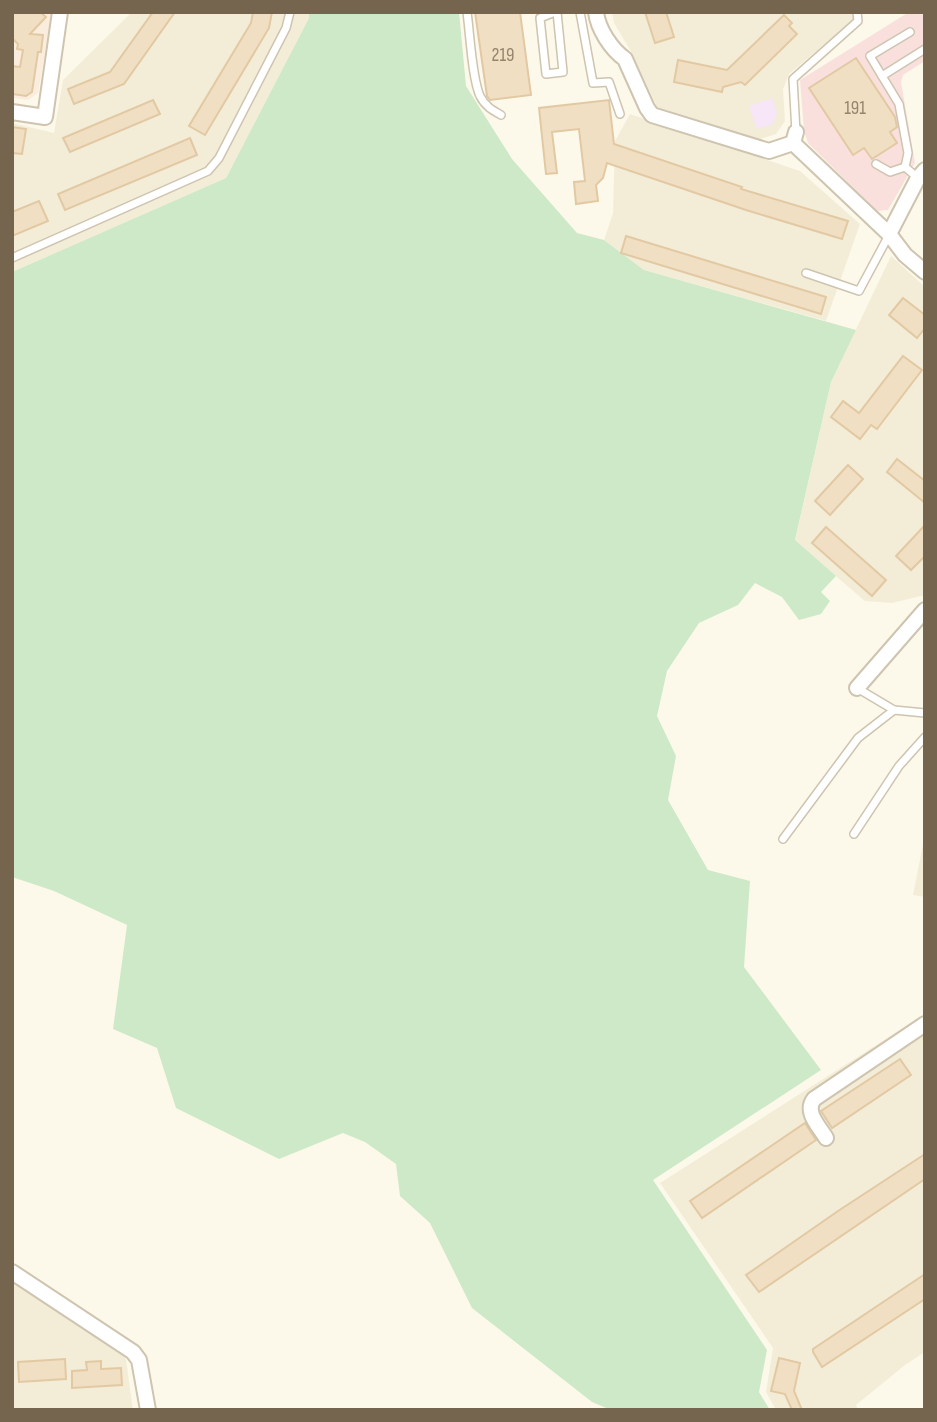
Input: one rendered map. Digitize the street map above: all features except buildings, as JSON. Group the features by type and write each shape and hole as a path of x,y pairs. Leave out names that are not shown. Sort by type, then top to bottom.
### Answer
{"street":[{"path":"596,12 606,37 625,60 652,115 769,151 794,138 889,234 905,255 925,272"},
{"path":"12,112 45,117 62,13"},
{"path":"889,234 921,174"},
{"path":"857,688 925,610"},
{"path":"826,1138 812,1116 810,1103 925,1024"},
{"path":"12,1272 133,1352 139,1360 148,1410"}],"lane":[{"path":"12,258 208,171 219,158 274,52 286,28 290,12"},
{"path":"467,12 476,81 481,97 490,109 501,115"},
{"path":"556,12 563,72 546,74 540,18 556,12"},
{"path":"580,12 593,83 609,82 620,114"},
{"path":"794,138 793,79 858,21 857,12"},
{"path":"905,167 908,153 899,104 870,55 910,32"},
{"path":"882,76 925,49"},
{"path":"876,164 890,172 905,167 921,174"},
{"path":"806,273 859,291 889,234"},
{"path":"857,688 894,710 925,713"},
{"path":"783,839 858,738 894,710"},
{"path":"854,834 899,766 925,737"}],"shaded area":[{"path":"12,12 52,12 38,93 28,100 12,98"},
{"path":"132,12 309,12 309,18 226,178 12,272 12,123 54,133 63,80"},
{"path":"612,12 863,12 789,74 783,89 785,121 776,134 760,139 658,109 633,55 614,23"},
{"path":"909,12 923,12 925,15 925,61 903,75 901,82 915,163 888,210 877,211 808,143 804,131 800,80"},
{"path":"772,98 777,113 773,124 757,129 749,106"},
{"path":"630,114 800,171 860,224 826,321 644,270 604,240 613,213 615,141"},
{"path":"891,256 925,287 925,595 892,603 865,601 795,541 831,382"},
{"path":"925,834 925,897 913,895"},
{"path":"925,1014 925,1352 856,1405 858,1410 776,1410 766,1392 773,1348 660,1183"},
{"path":"12,1281 116,1349 126,1359 133,1410 12,1410"}],"green space":[{"path":"309,12 459,12 466,86 512,159 577,233 604,240 644,270 856,330 831,382 795,540 836,576 821,592 830,601 821,614 799,620 782,597 755,583 738,605 699,623 667,671 657,716 676,756 668,800 708,870 750,881 744,967 821,1070 653,1180 767,1350 759,1392 770,1410 611,1410 592,1402 472,1308 430,1223 400,1196 396,1164 365,1142 343,1133 279,1159 176,1108 157,1048 113,1029 127,925 54,891 12,877 12,272 226,178 309,18"}]}
